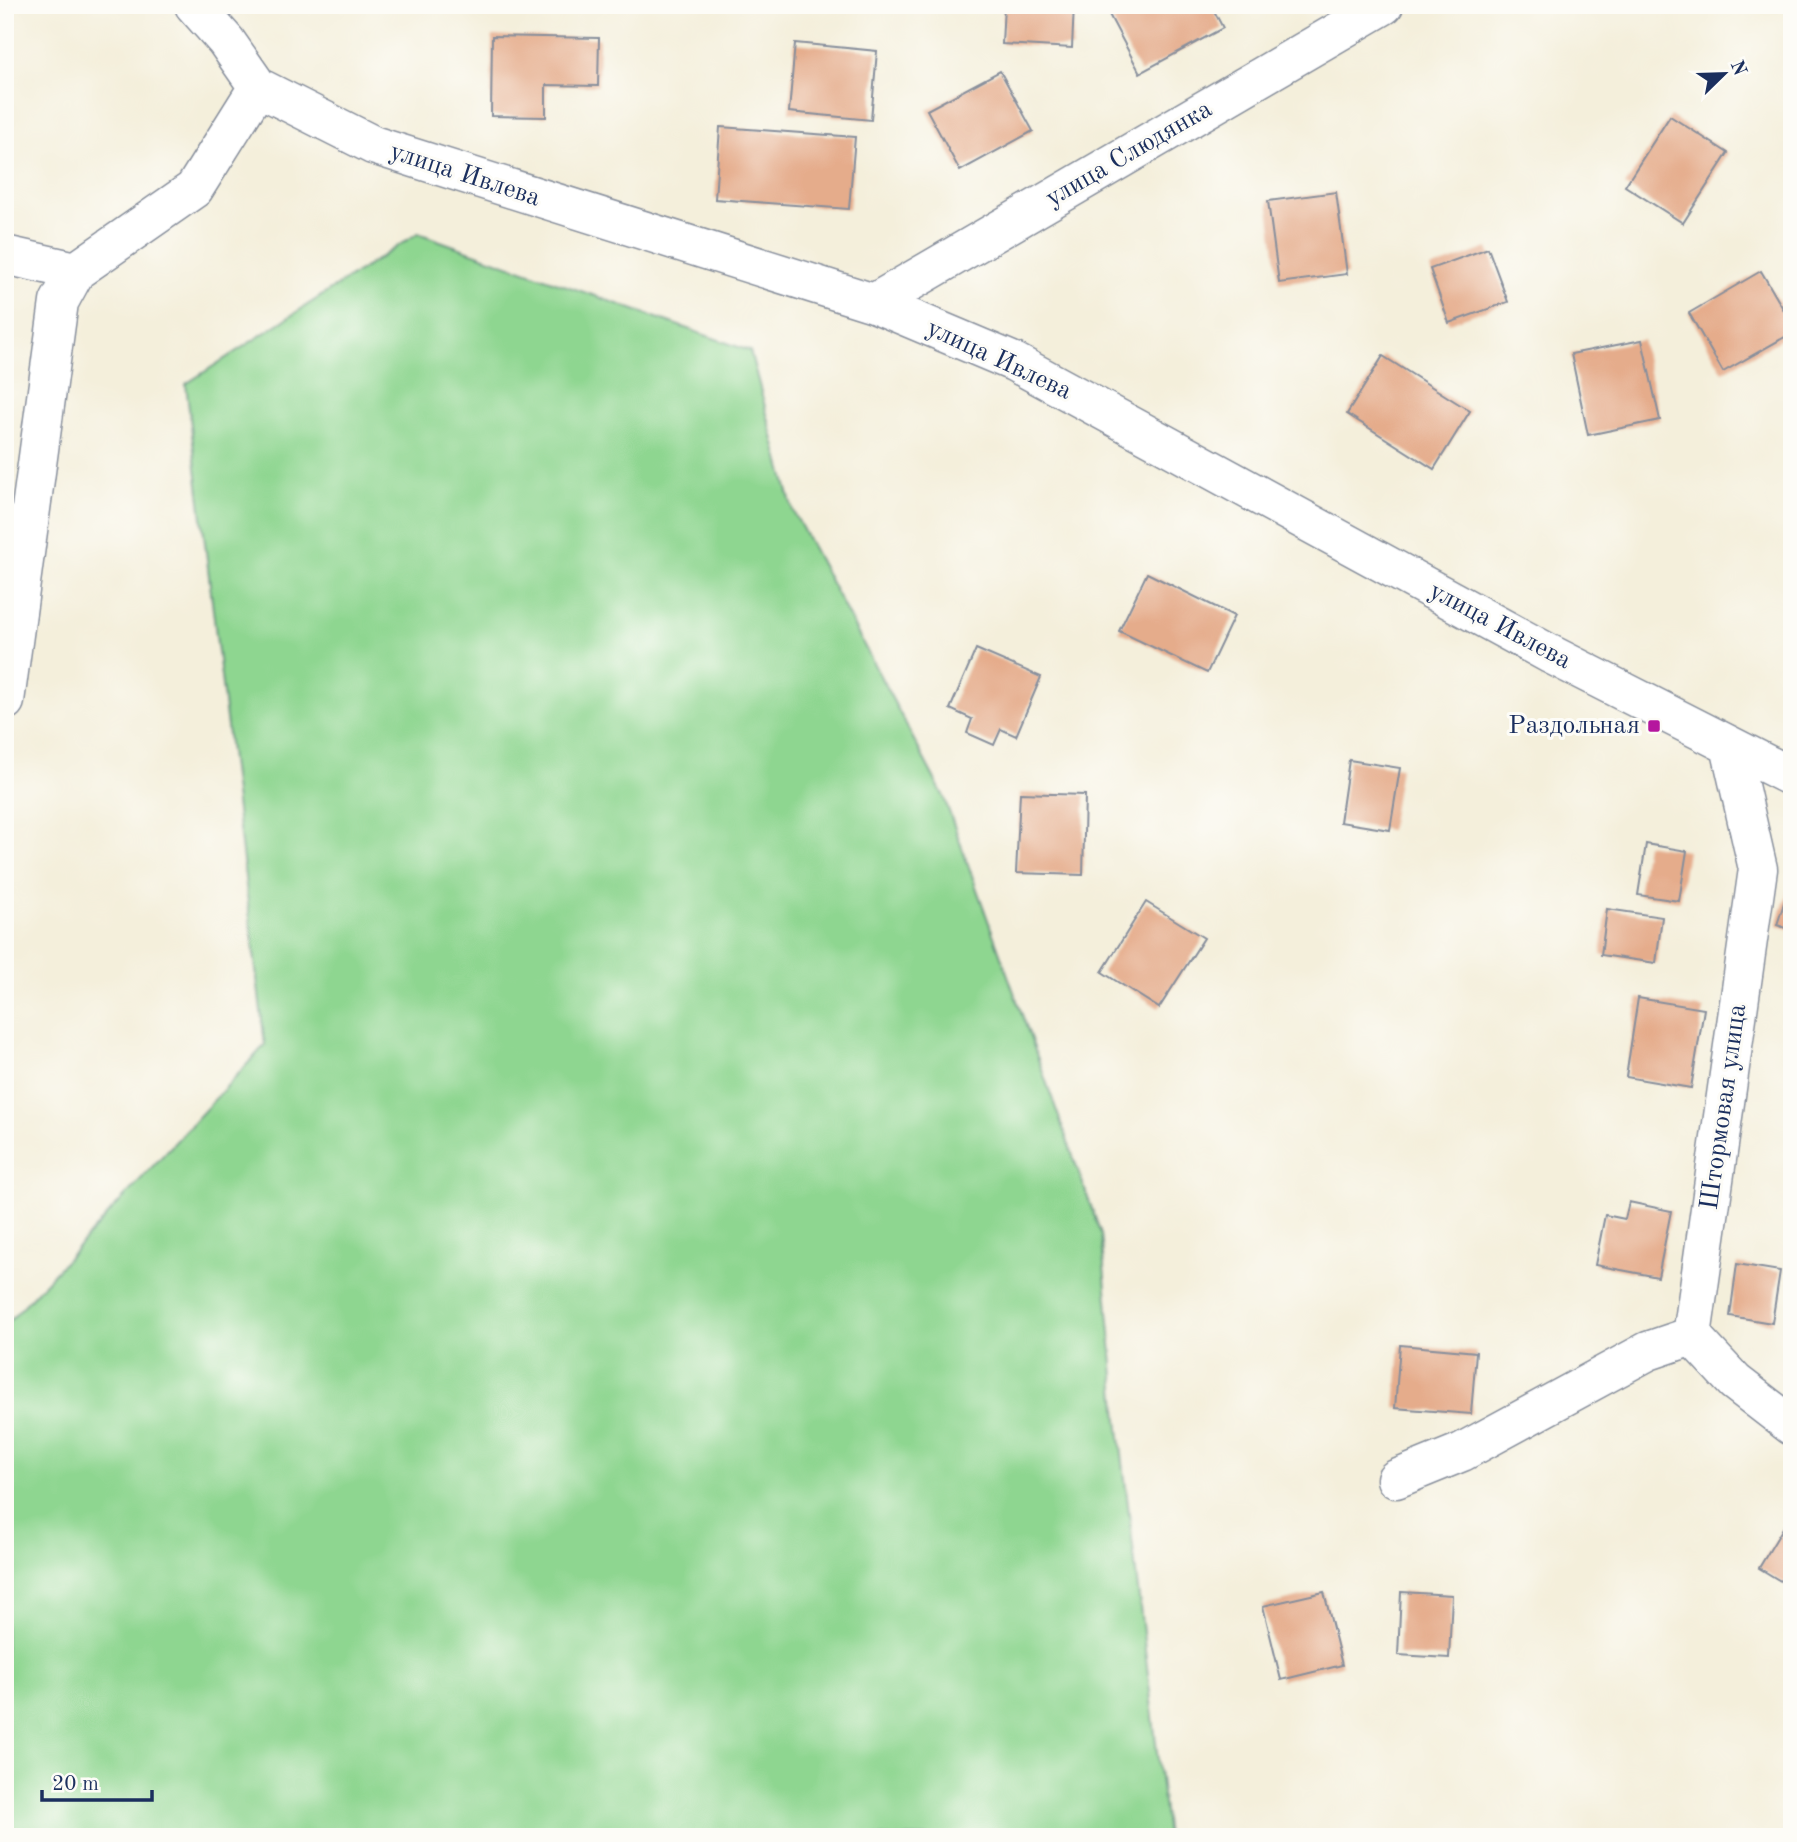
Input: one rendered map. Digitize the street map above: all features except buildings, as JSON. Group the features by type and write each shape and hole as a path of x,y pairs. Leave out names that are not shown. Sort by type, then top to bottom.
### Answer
{"street":[{"name":"улица Ивлева","path":"194,5 226,41 258,87 373,145 874,303 1014,362 1550,654 1792,778"},
{"name":"улица Слюдянка","path":"874,303 1384,5"},
{"path":"5,701 59,302 76,271 194,189 258,87"},
{"path":"5,255 76,271"},
{"name":"Штормовая улица","path":"1692,1336 1758,869 1730,746"},
{"path":"1395,1479 1462,1452 1648,1351 1692,1336 1735,1382 1792,1426"}],"green space":[{"path":"418,233 750,351 793,511 943,795 1101,1234 1118,1420 1167,1837 5,1837 5,1326 265,1045 186,384"}],"place":[{"name":"Раздольная","path":"1654,726"}]}
